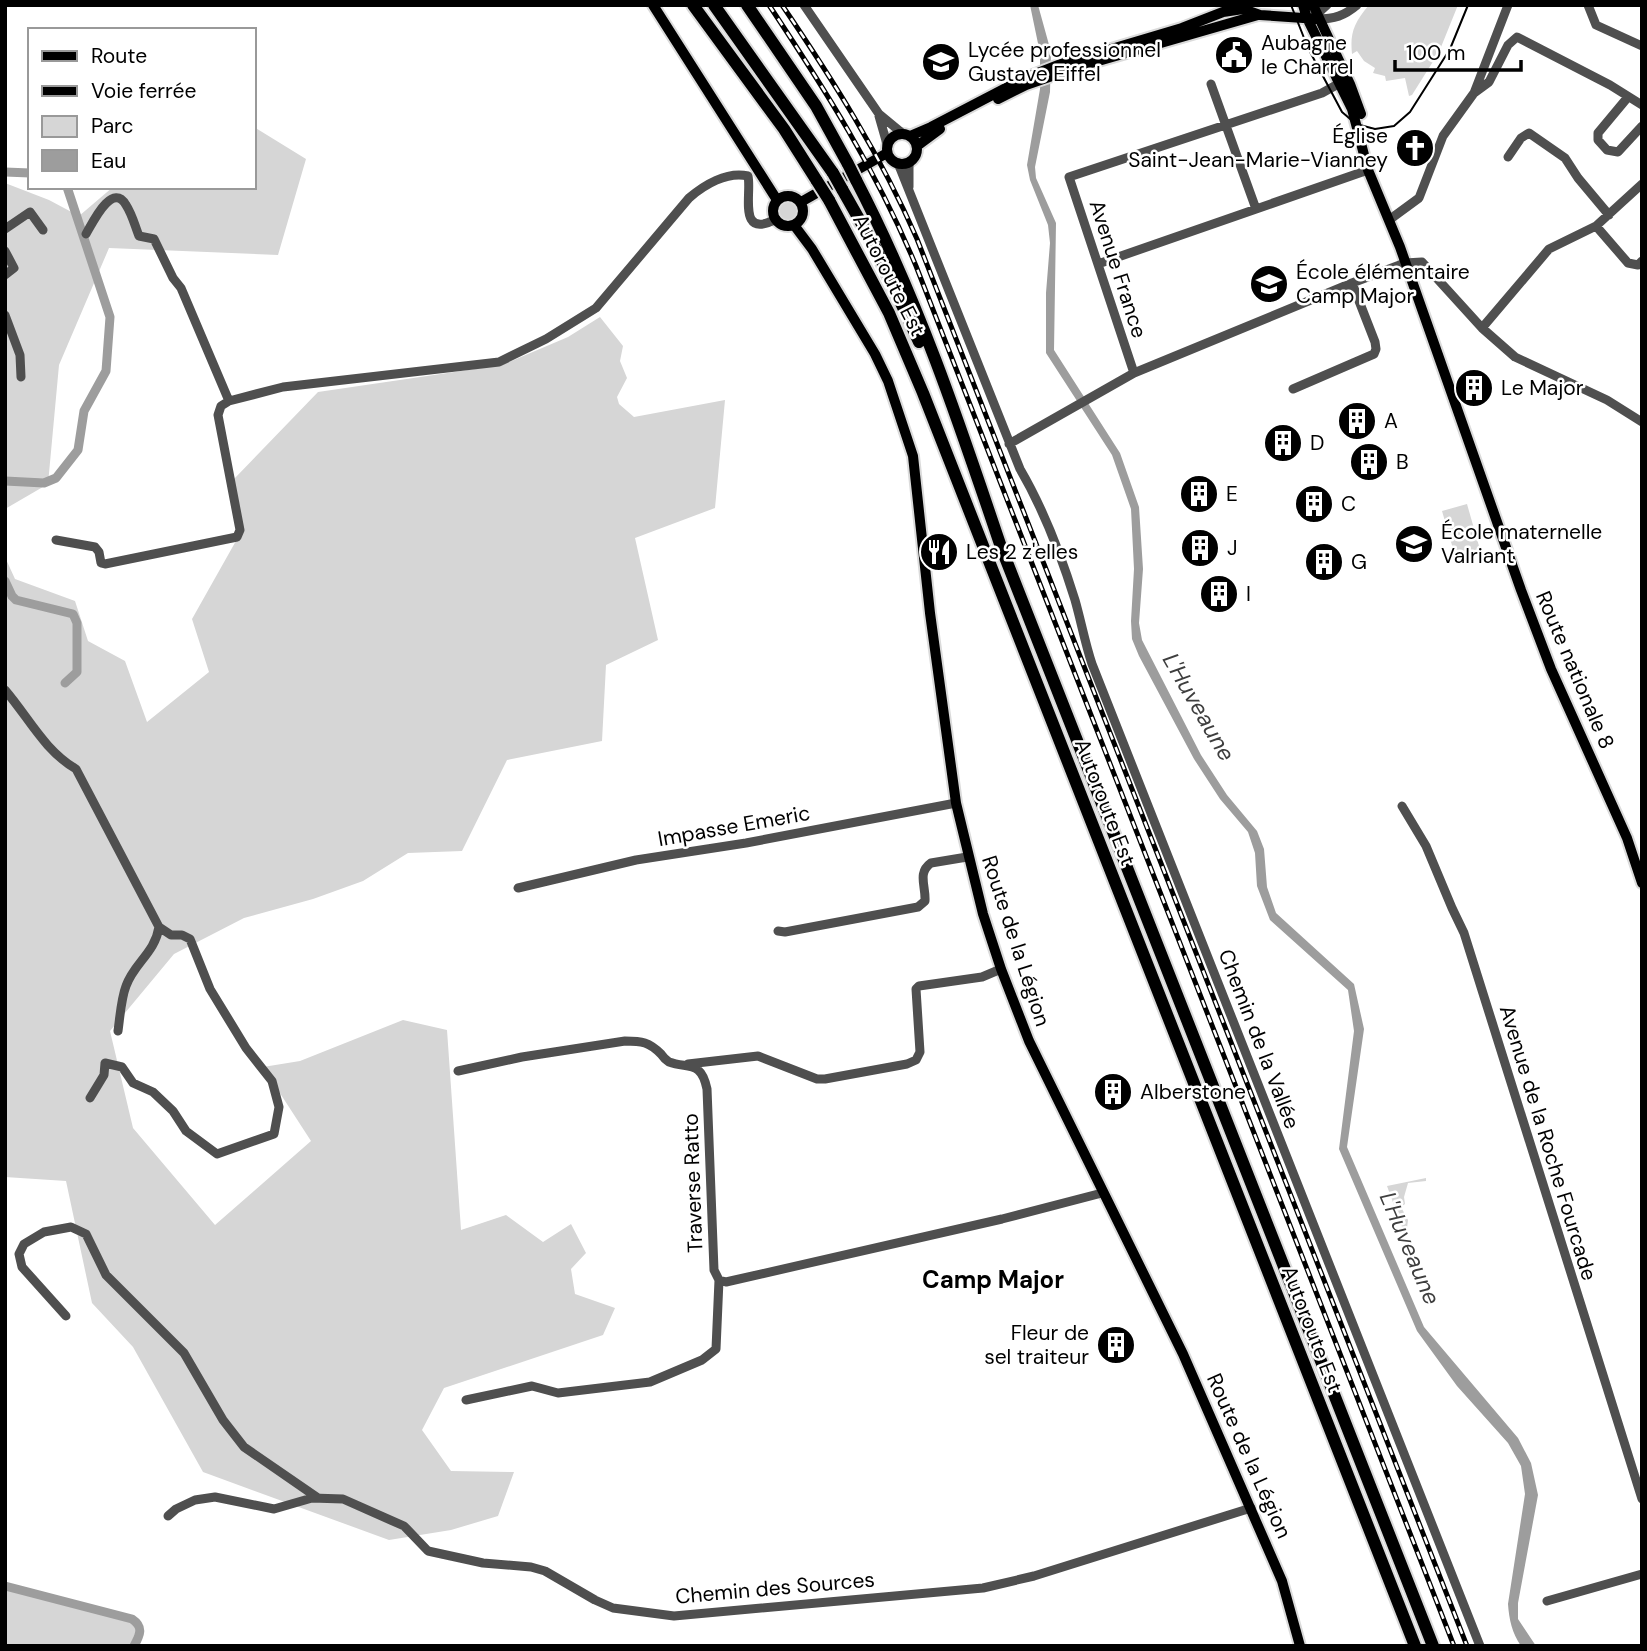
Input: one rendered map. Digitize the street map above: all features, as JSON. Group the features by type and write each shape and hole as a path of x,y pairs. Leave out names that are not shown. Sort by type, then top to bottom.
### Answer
{"highway":[{"name":"Autoroute Est","path":"695,5 784,129 829,200 863,260 919,383 1415,1646"},
{"path":"715,5 832,173 876,249 921,345 1001,547"},
{"name":"Autoroute Est","path":"747,5 816,106 848,164 874,215 917,314 960,425 1001,547 1433,1646"}],"main road":[{"path":"653,5 777,200"},
{"path":"1303,5 1313,14 1350,84 1360,109 1376,185"},
{"path":"801,202 887,148 891,138 910,138 945,123 1025,81 1223,12 1243,9 1260,15 1313,14"},
{"path":"1313,14 1352,109 1368,170 1376,185"},
{"path":"887,148 903,162 915,155 910,138"},
{"name":"Route nationale 8","path":"1376,185 1543,649 1627,838 1641,880"},
{"path":"789,195 801,202 803,214 794,225 784,226 776,219 773,212 777,200 789,195"},
{"name":"Route de la Légion","path":"794,225 812,249 875,354 888,381 914,456 928,600 956,803 967,857 1002,969 1029,1041 1183,1354 1251,1508 1282,1581 1300,1646"}],"street":[{"path":"804,5 879,114 910,138"},
{"path":"1313,14 1327,5"},
{"path":"1313,14 1337,18 1357,5"},
{"path":"1390,220 1419,198 1443,136 1474,93 1508,5"},
{"path":"1588,5 1596,25 1642,46"},
{"path":"1474,93 1489,82 1507,45 1517,37 1610,85 1642,105"},
{"path":"1225,125 1322,93 1340,83"},
{"path":"1211,84 1255,209"},
{"path":"1628,97 1598,134 1598,140 1608,150 1618,152 1642,125"},
{"path":"879,114 887,148"},
{"name":"Avenue France","path":"1135,373 1069,177 1225,125"},
{"path":"1508,157 1521,138 1529,133 1565,158 1609,215"},
{"name":"Chemin de la Vallée","path":"903,162 909,189 1009,444 1035,494 1057,547 1092,664 1480,1646"},
{"path":"1098,264 1368,170"},
{"path":"56,540 95,547 101,563 105,565 237,537 240,530 218,415 221,406 229,401 326,380 499,362 546,339 596,309 689,198 721,179 737,174 748,176 750,187 746,209 750,218 758,223 769,223 776,219"},
{"path":"1482,328 1549,249 1596,226 1642,184"},
{"path":"86,234 100,209 111,199 119,198 125,202 139,236 155,239 173,278 181,288 229,401"},
{"path":"5,229 30,212 43,230"},
{"path":"1596,226 1628,263 1637,265 1642,261"},
{"path":"5,251 14,268 5,275"},
{"path":"1009,444 1135,373 1352,283 1422,262 1482,328 1515,357 1607,400 1642,422"},
{"path":"1293,388 1374,354 1375,342 1352,283"},
{"path":"5,315 20,355 21,377"},
{"path":"5,690 46,746 60,760 76,769 159,927 170,935 182,934 190,939 210,989 246,1048 272,1081 279,1107 274,1134 217,1154 186,1131 173,1111 152,1092 133,1083 122,1067 105,1063 104,1075 90,1098"},
{"name":"Impasse Emeric","path":"518,887 636,860 746,843 956,803"},
{"name":"Avenue de la Roche Fourcade","path":"1402,806 1426,846 1464,933 1642,1499"},
{"path":"778,931 785,932 918,907 925,901 922,874 927,866 967,857"},
{"path":"118,1031 126,984 152,949 159,927"},
{"path":"458,1071 523,1057 625,1041 647,1042 670,1062 688,1064 758,1056 817,1079 907,1064 916,1059 920,1052 916,989 919,986 982,977 1002,969"},
{"name":"Traverse Ratto","path":"688,1064 701,1073 707,1089 714,1270 719,1280 726,1282 1002,1219 1102,1193"},
{"name":"Chemin des Sources","path":"66,1316 22,1268 19,1254 24,1244 44,1232 71,1227 86,1234 106,1275 184,1353 223,1420 244,1447 318,1498"},
{"path":"466,1400 533,1386 558,1393 650,1382 702,1360 716,1349 719,1280"},
{"name":"Chemin des Sources","path":"168,1516 195,1500 215,1497 274,1509 318,1498 343,1499 404,1526 428,1550 483,1563 531,1567 545,1571 613,1608 674,1616 983,1588 1034,1576 1251,1508"},
{"path":"1547,1601 1642,1574"}],"green space":[{"path":"1369,5 1458,5 1439,52 1412,95 1409,96 1405,78 1386,81 1385,76 1373,73 1375,68 1364,61 1357,51 1352,54 1354,29"},
{"path":"256,128 306,159 278,255 109,248 59,365 48,484 5,509 5,183 49,200 79,216 111,189 256,189"},
{"path":"788,201 795,204 798,211 795,218 788,221 781,218 778,211 781,204"},
{"path":"600,317 623,346 620,361 627,378 617,397 619,404 634,417 725,400 715,508 635,538 658,640 606,665 602,741 507,760 462,851 408,853 363,881 313,899 244,918 174,954 110,1031 133,1128 215,1225 311,1141 263,1067 300,1061 403,1020 447,1030 461,1230 506,1215 543,1242 571,1224 586,1253 571,1269 575,1294 615,1308 603,1335 444,1388 422,1430 451,1471 514,1472 498,1516 451,1530 389,1540 203,1472 133,1347 92,1303 66,1181 5,1177 5,557 15,579 75,601 88,641 125,661 147,722 209,672 192,619 241,532 234,479 318,392 502,365 568,337"},
{"path":"1467,504 1481,553 1456,559 1442,511"},
{"path":"1426,1178 1426,1181 1408,1183 1405,1204 1401,1207 1408,1220 1407,1228 1403,1230 1387,1186"},
{"path":"5,1589 117,1617 132,1622 136,1631 130,1646 5,1646"}],"water":[{"path":"1030,5 1038,5 1051,52 1050,92 1035,167 1036,178 1056,223 1054,350 1120,453 1139,507 1143,569 1139,623 1142,640 1201,755 1227,795 1257,831 1264,849 1267,887 1276,913 1354,984 1364,1029 1347,1147 1424,1327 1518,1438 1531,1463 1538,1495 1518,1603 1518,1619 1536,1646 1521,1646 1515,1636 1508,1604 1525,1494 1521,1466 1508,1443 1457,1386 1417,1331 1339,1149 1354,1031 1348,990 1270,920 1257,886 1255,853 1248,832 1220,799 1194,759 1132,639 1134,569 1131,509 1112,455 1046,353 1046,293 1050,243 1048,225 1030,180 1027,165 1040,89 1040,53"}],"waterway":[{"path":"5,172 28,173"},
{"path":"5,481 44,483 56,478 78,450 84,411 106,371 110,317 68,189"},
{"path":"5,581 16,600 73,614 77,623 77,672 65,683"},
{"path":"5,1586 132,1619 140,1631 134,1646"}],"tram line":[{"path":"1291,5 1308,48 1342,112 1356,124 1375,129 1394,126 1410,112 1450,49 1468,5"}],"railway":[{"path":"769,5 849,132 884,197 916,266 1454,1646"},
{"path":"782,5 855,119 888,178 917,239 1467,1646"}],"place":[{"name":"Aubagne le Charrel","path":"1234,55"},
{"name":"Lycée professionnel Gustave Eiffel","path":"941,62"},
{"name":"Église Saint-Jean-Marie-Vianney","path":"1415,148"},
{"name":"École élémentaire Camp Major","path":"1269,284"},
{"name":"Le Major","path":"1474,388"},
{"name":"A","path":"1357,421"},
{"name":"D","path":"1283,443"},
{"name":"B","path":"1369,462"},
{"name":"E","path":"1199,494"},
{"name":"C","path":"1314,504"},
{"name":"École maternelle Valriant","path":"1414,544"},
{"name":"J","path":"1200,548"},
{"name":"Les 2 z'elles","path":"939,552"},
{"name":"G","path":"1324,562"},
{"name":"I","path":"1219,594"},
{"name":"Alberstone","path":"1113,1092"},
{"name":"Fleur de sel traiteur","path":"1116,1345"}],"district":[{"name":"Camp Major","path":"993,1279"}],"water label":[{"name":"L'Huveaune","path":"1199,707"},
{"name":"L'Huveaune","path":"1410,1248"}]}
